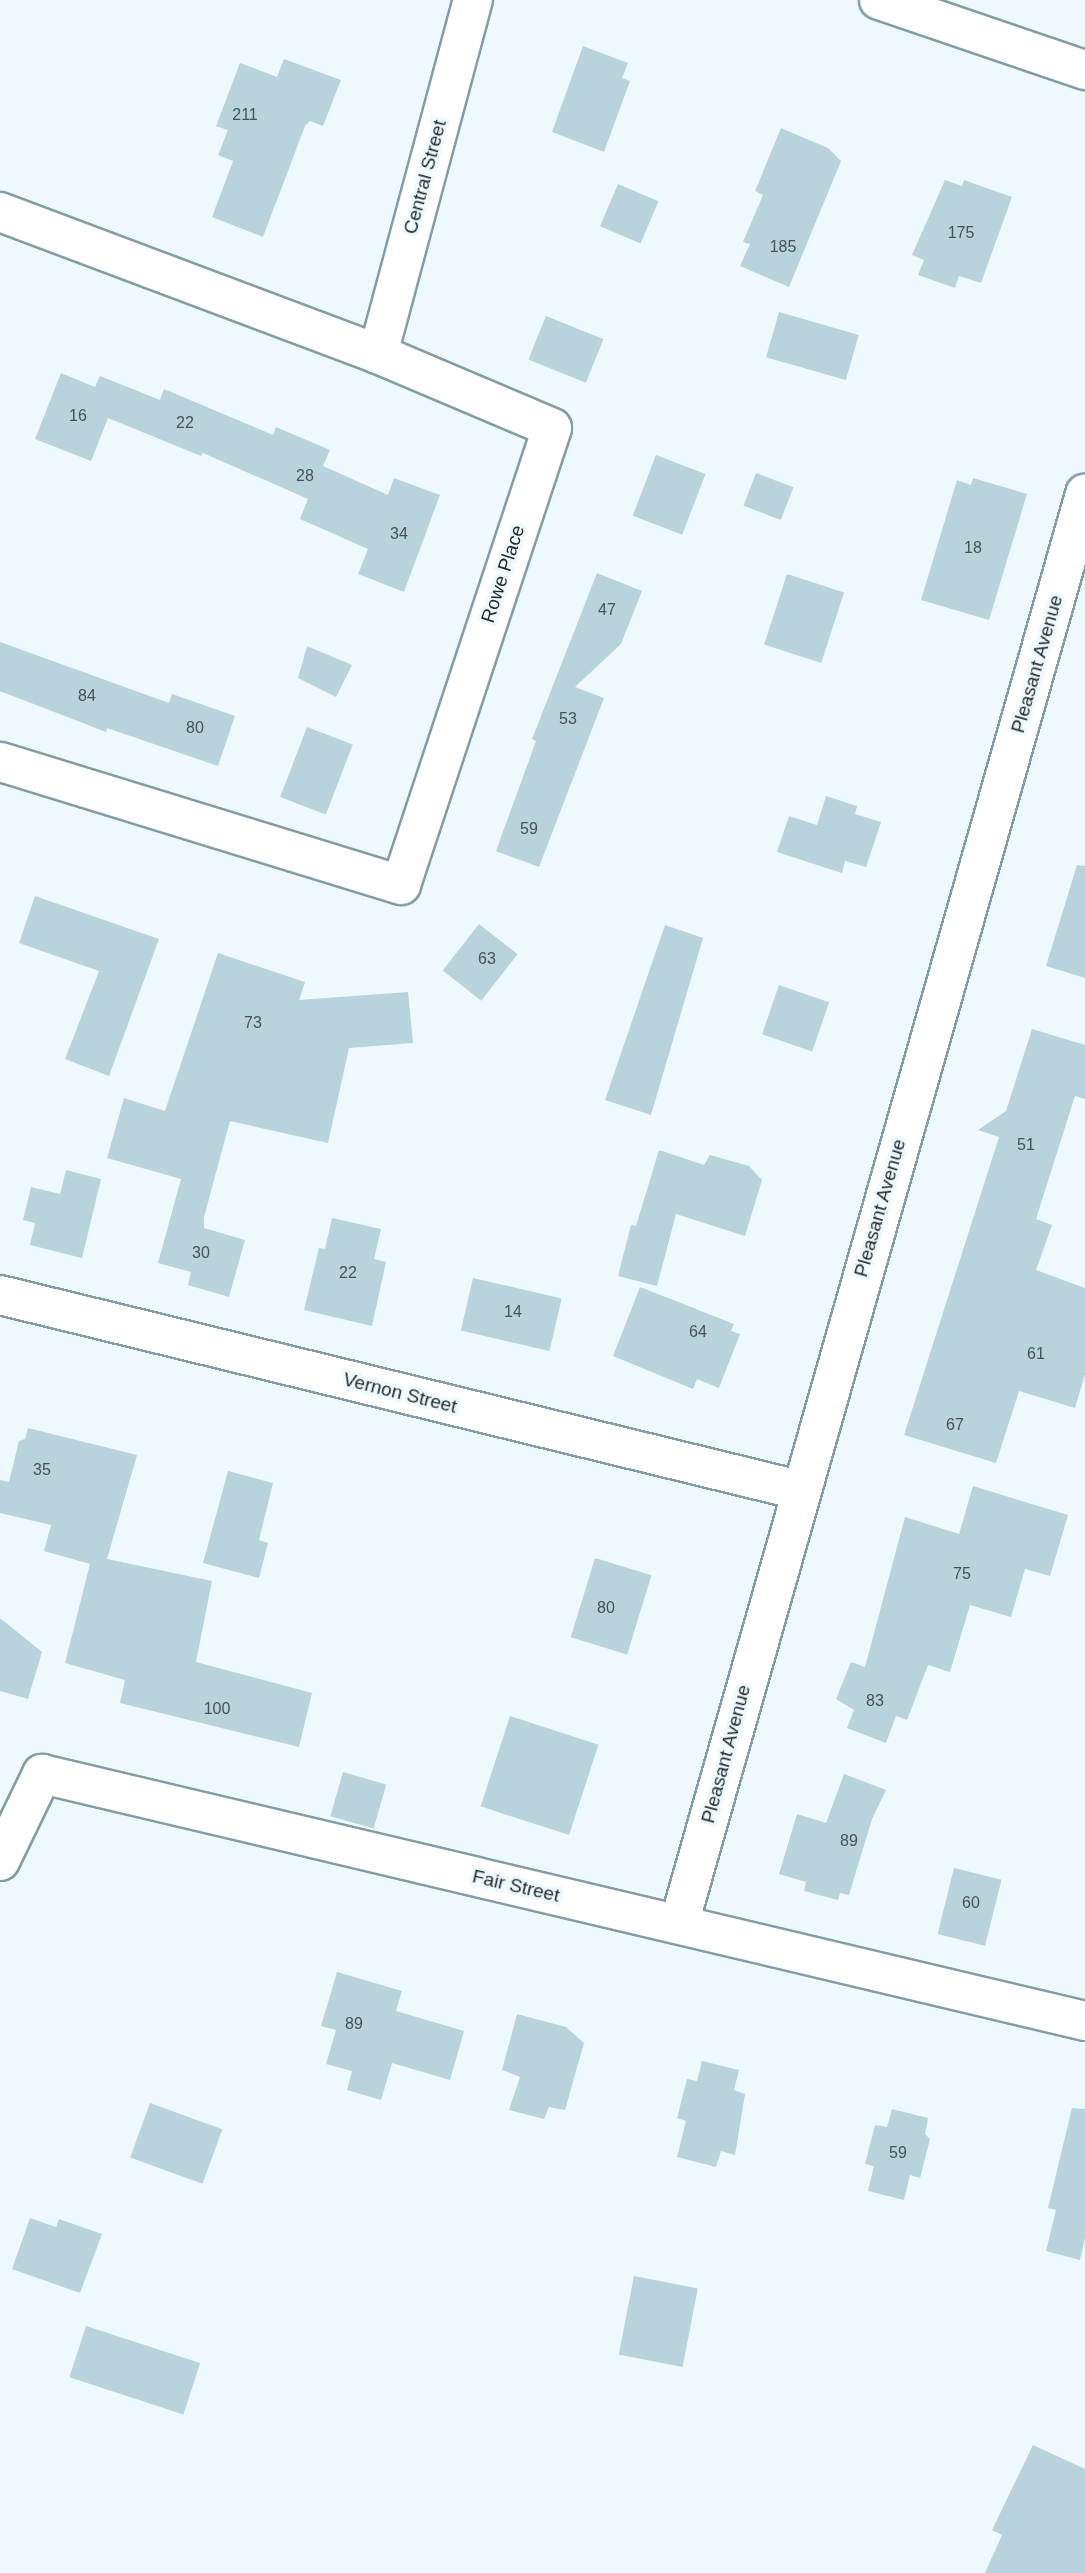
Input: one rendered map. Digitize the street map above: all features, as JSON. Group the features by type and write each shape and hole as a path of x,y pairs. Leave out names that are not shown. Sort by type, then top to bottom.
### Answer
{"street":[{"name":"Central Street","path":"377,354 473,0"},
{"path":"879,0 1085,70"},
{"name":"Rowe Place","path":"0,212 377,354 552,428 401,886 0,762"},
{"name":"Pleasant Avenue","path":"679,1924 799,1490 1085,494"},
{"name":"Vernon Street","path":"0,1295 799,1490"},
{"name":"Fair Street","path":"0,1861 42,1774 1085,2021"}],"building":[{"path":"583,46 628,63 622,78 630,81 604,152 552,132"},
{"path":"284,59 341,80 323,126 310,121 305,126 263,237 212,217 233,161 218,155 228,130 216,126 240,63 277,77"},
{"path":"781,128 828,148 841,161 789,287 740,266 750,244 743,242 763,195 755,191"},
{"path":"945,180 962,186 964,180 1012,197 981,283 959,276 955,288 918,275 924,260 912,255"},
{"path":"618,184 659,201 641,244 600,226"},
{"path":"779,312 859,335 846,380 766,357"},
{"path":"546,316 603,339 586,383 528,360"},
{"path":"61,373 95,387 100,376 160,400 164,389 273,435 276,427 330,450 323,466 388,495 394,478 440,495 404,592 358,574 368,549 300,519 308,499 203,453 201,456 108,418 91,461 35,439"},
{"path":"656,455 705,474 682,535 633,516"},
{"path":"756,473 793,487 781,520 743,506"},
{"path":"973,478 1027,494 989,620 921,600 957,480 971,485"},
{"path":"597,573 642,591 621,644 575,687 604,698 539,867 496,851 536,741 532,739"},
{"path":"787,574 844,593 821,663 764,644"},
{"path":"0,642 169,703 172,694 235,716 218,766 107,728 106,732 0,691"},
{"path":"307,646 352,665 336,697 298,678"},
{"path":"307,727 353,745 326,815 280,797"},
{"path":"826,796 857,806 855,814 881,822 866,867 845,861 842,873 777,852 789,816 817,825"},
{"path":"1077,865 1085,866 1085,978 1046,966"},
{"path":"35,896 159,939 109,1076 65,1059 99,971 19,943"},
{"path":"479,924 518,954 481,1001 443,970"},
{"path":"665,925 703,938 651,1115 605,1100"},
{"path":"218,953 305,982 299,1000 408,992 413,1043 349,1048 328,1143 230,1121 204,1217 204,1228 245,1240 229,1297 188,1285 191,1272 158,1263 181,1179 107,1158 124,1098 165,1111"},
{"path":"779,985 829,1002 812,1051 762,1034"},
{"path":"1032,1029 1085,1045 1085,1099 1075,1096 1036,1219 1052,1225 1036,1270 1085,1288 1085,1374 1075,1408 1019,1391 996,1463 904,1435 999,1137 978,1130 1006,1111"},
{"path":"659,1150 704,1165 710,1155 749,1166 762,1180 745,1236 676,1214 657,1286 618,1276 631,1225 636,1226"},
{"path":"66,1170 101,1179 82,1258 30,1245 35,1223 23,1220 31,1187 60,1194"},
{"path":"332,1218 381,1229 374,1259 386,1262 372,1326 304,1310 319,1248 325,1249"},
{"path":"473,1278 562,1298 550,1351 461,1331"},
{"path":"640,1287 734,1324 731,1331 740,1334 719,1388 697,1379 693,1389 613,1356"},
{"path":"28,1428 137,1455 107,1559 212,1581 196,1662 312,1693 299,1747 120,1703 125,1680 65,1663 90,1564 44,1551 51,1525 0,1513 0,1480 9,1482 19,1441 25,1439"},
{"path":"228,1471 273,1483 259,1540 268,1543 259,1578 203,1563"},
{"path":"973,1486 1068,1515 1050,1576 1025,1569 1011,1617 970,1605 950,1672 928,1665 907,1720 896,1716 886,1743 847,1728 854,1710 836,1699 851,1662 865,1667 905,1517 959,1534"},
{"path":"595,1558 651,1575 627,1655 571,1637"},
{"path":"0,1618 42,1652 28,1699 0,1691"},
{"path":"510,1716 598,1745 569,1835 481,1806"},
{"path":"343,1772 386,1784 374,1829 330,1816"},
{"path":"844,1774 886,1790 872,1819 849,1895 840,1893 838,1900 804,1891 806,1882 779,1874 797,1814 826,1823"},
{"path":"954,1868 1002,1880 985,1946 938,1934"},
{"path":"337,1972 402,1991 396,2011 464,2031 450,2080 392,2063 381,2100 347,2090 352,2071 326,2064 336,2030 321,2026"},
{"path":"517,2014 566,2027 584,2043 565,2110 549,2107 544,2119 509,2110 520,2077 502,2070"},
{"path":"702,2061 739,2070 734,2090 745,2094 735,2155 721,2151 716,2167 677,2157 686,2121 677,2118 687,2079 697,2081"},
{"path":"150,2103 222,2129 203,2184 130,2158"},
{"path":"1072,2108 1085,2109 1085,2238 1080,2260 1046,2251 1056,2210 1048,2208"},
{"path":"892,2109 928,2118 925,2134 930,2139 920,2178 910,2175 904,2200 868,2191 874,2166 865,2164 875,2125 887,2127"},
{"path":"30,2218 56,2227 59,2219 102,2234 80,2293 12,2269"},
{"path":"634,2276 698,2288 683,2367 619,2355"},
{"path":"86,2326 200,2363 183,2414 69,2377"},
{"path":"1033,2445 1085,2469 1085,2573 985,2573 1002,2535 992,2530"}]}
